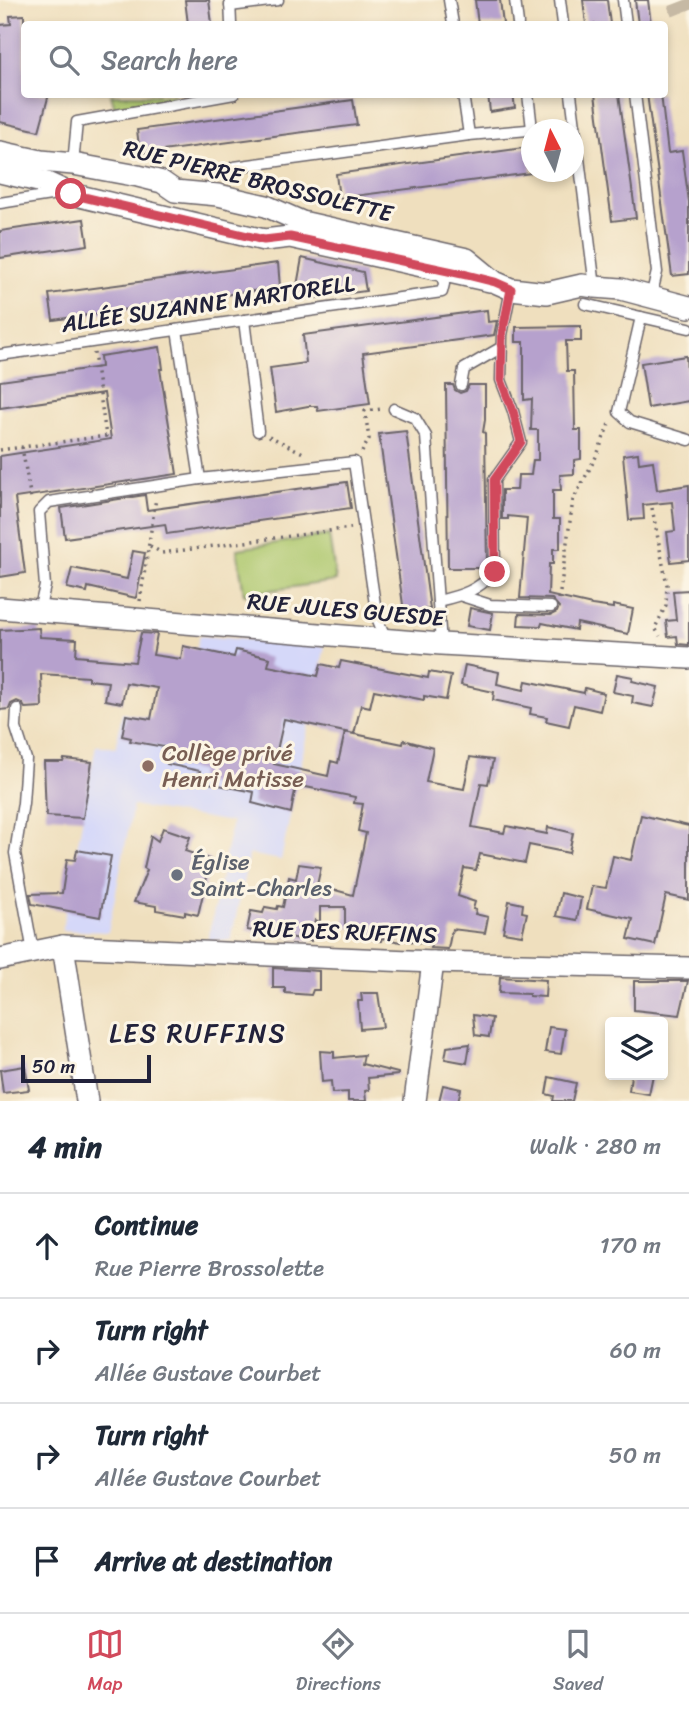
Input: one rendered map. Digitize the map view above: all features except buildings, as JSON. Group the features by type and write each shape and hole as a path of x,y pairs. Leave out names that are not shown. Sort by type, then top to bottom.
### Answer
{"street":[{"name":"RUE PIERRE BROSSOLETTE","path":"0,152 138,176 150,172 160,174 168,177 175,191 218,195 266,206 302,222 467,259 503,286"},
{"name":"RUE PIERRE BROSSOLETTE","path":"0,172 47,183 67,192 264,240 290,237 503,286 547,293 582,285 590,295 621,289 689,307"},
{"path":"160,215 170,208 175,191"},
{"name":"RUE JULES GUESDE","path":"0,608 441,644 689,658"},
{"path":"63,946 87,1101"},
{"name":"RUE DES RUFFINS","path":"0,959 63,946 433,962 689,968"},
{"path":"415,1101 433,962"}],"lane":[{"path":"231,21 230,3 278,0"},
{"path":"449,0 452,21"},
{"path":"515,0 518,21"},
{"path":"560,0 563,21"},
{"path":"623,0 626,21"},
{"path":"73,164 77,122 212,98"},
{"path":"464,98 469,135"},
{"path":"528,98 531,119"},
{"path":"572,98 574,119"},
{"path":"635,98 657,272 651,297"},
{"path":"234,167 521,130"},
{"path":"580,182 590,295 641,317 689,328"},
{"path":"0,203 67,192"},
{"name":"ALLÉE SUZANNE MARTORELL","path":"0,355 442,292 441,270"},
{"path":"438,601 462,596 479,588 495,572 494,480 521,442 501,380 506,305 503,286"},
{"path":"641,317 619,412 630,422 689,440"},
{"path":"244,320 262,428"},
{"path":"177,330 200,479"},
{"path":"461,385 464,369 502,347"},
{"path":"394,410 415,418 426,436 441,644"},
{"path":"39,611 45,586 39,512 49,502 200,479 354,461 377,618 386,639"},
{"path":"462,596 490,605 551,607"},
{"path":"17,709 16,727 26,759 23,803 15,853 33,952"}],"path":[{"path":"0,450 106,436 92,342"},
{"path":"354,461 369,439 365,411 379,408 394,410"},
{"path":"551,607 559,601 573,500 597,455 607,424 619,412"},
{"path":"262,428 269,436 303,453 305,467"},
{"path":"22,447 32,503 39,512"},
{"path":"136,619 150,546 157,485"},
{"path":"652,508 667,585 666,605 655,628 664,640"},
{"path":"150,546 162,553 364,527"}],"shaded area":[{"path":"199,636 325,646 281,860 249,854 231,940 208,940 232,822 133,806 108,932 62,930 96,745 116,748 122,713 181,724"}],"green space":[{"path":"112,98 176,100 115,108"},
{"path":"329,535 336,581 244,594 237,549"}],"tunnel":[{"path":"685,0 689,10"}],"place":[{"name":"Collège privé Henri Matisse","path":"148,766"},
{"name":"Église Saint-Charles","path":"177,875"}],"district":[{"name":"LES RUFFINS","path":"198,1033"}],"route":[{"path":"71,194 264,240 290,237 467,275 511,289 502,335 501,380 521,442 494,480 495,572"}]}
